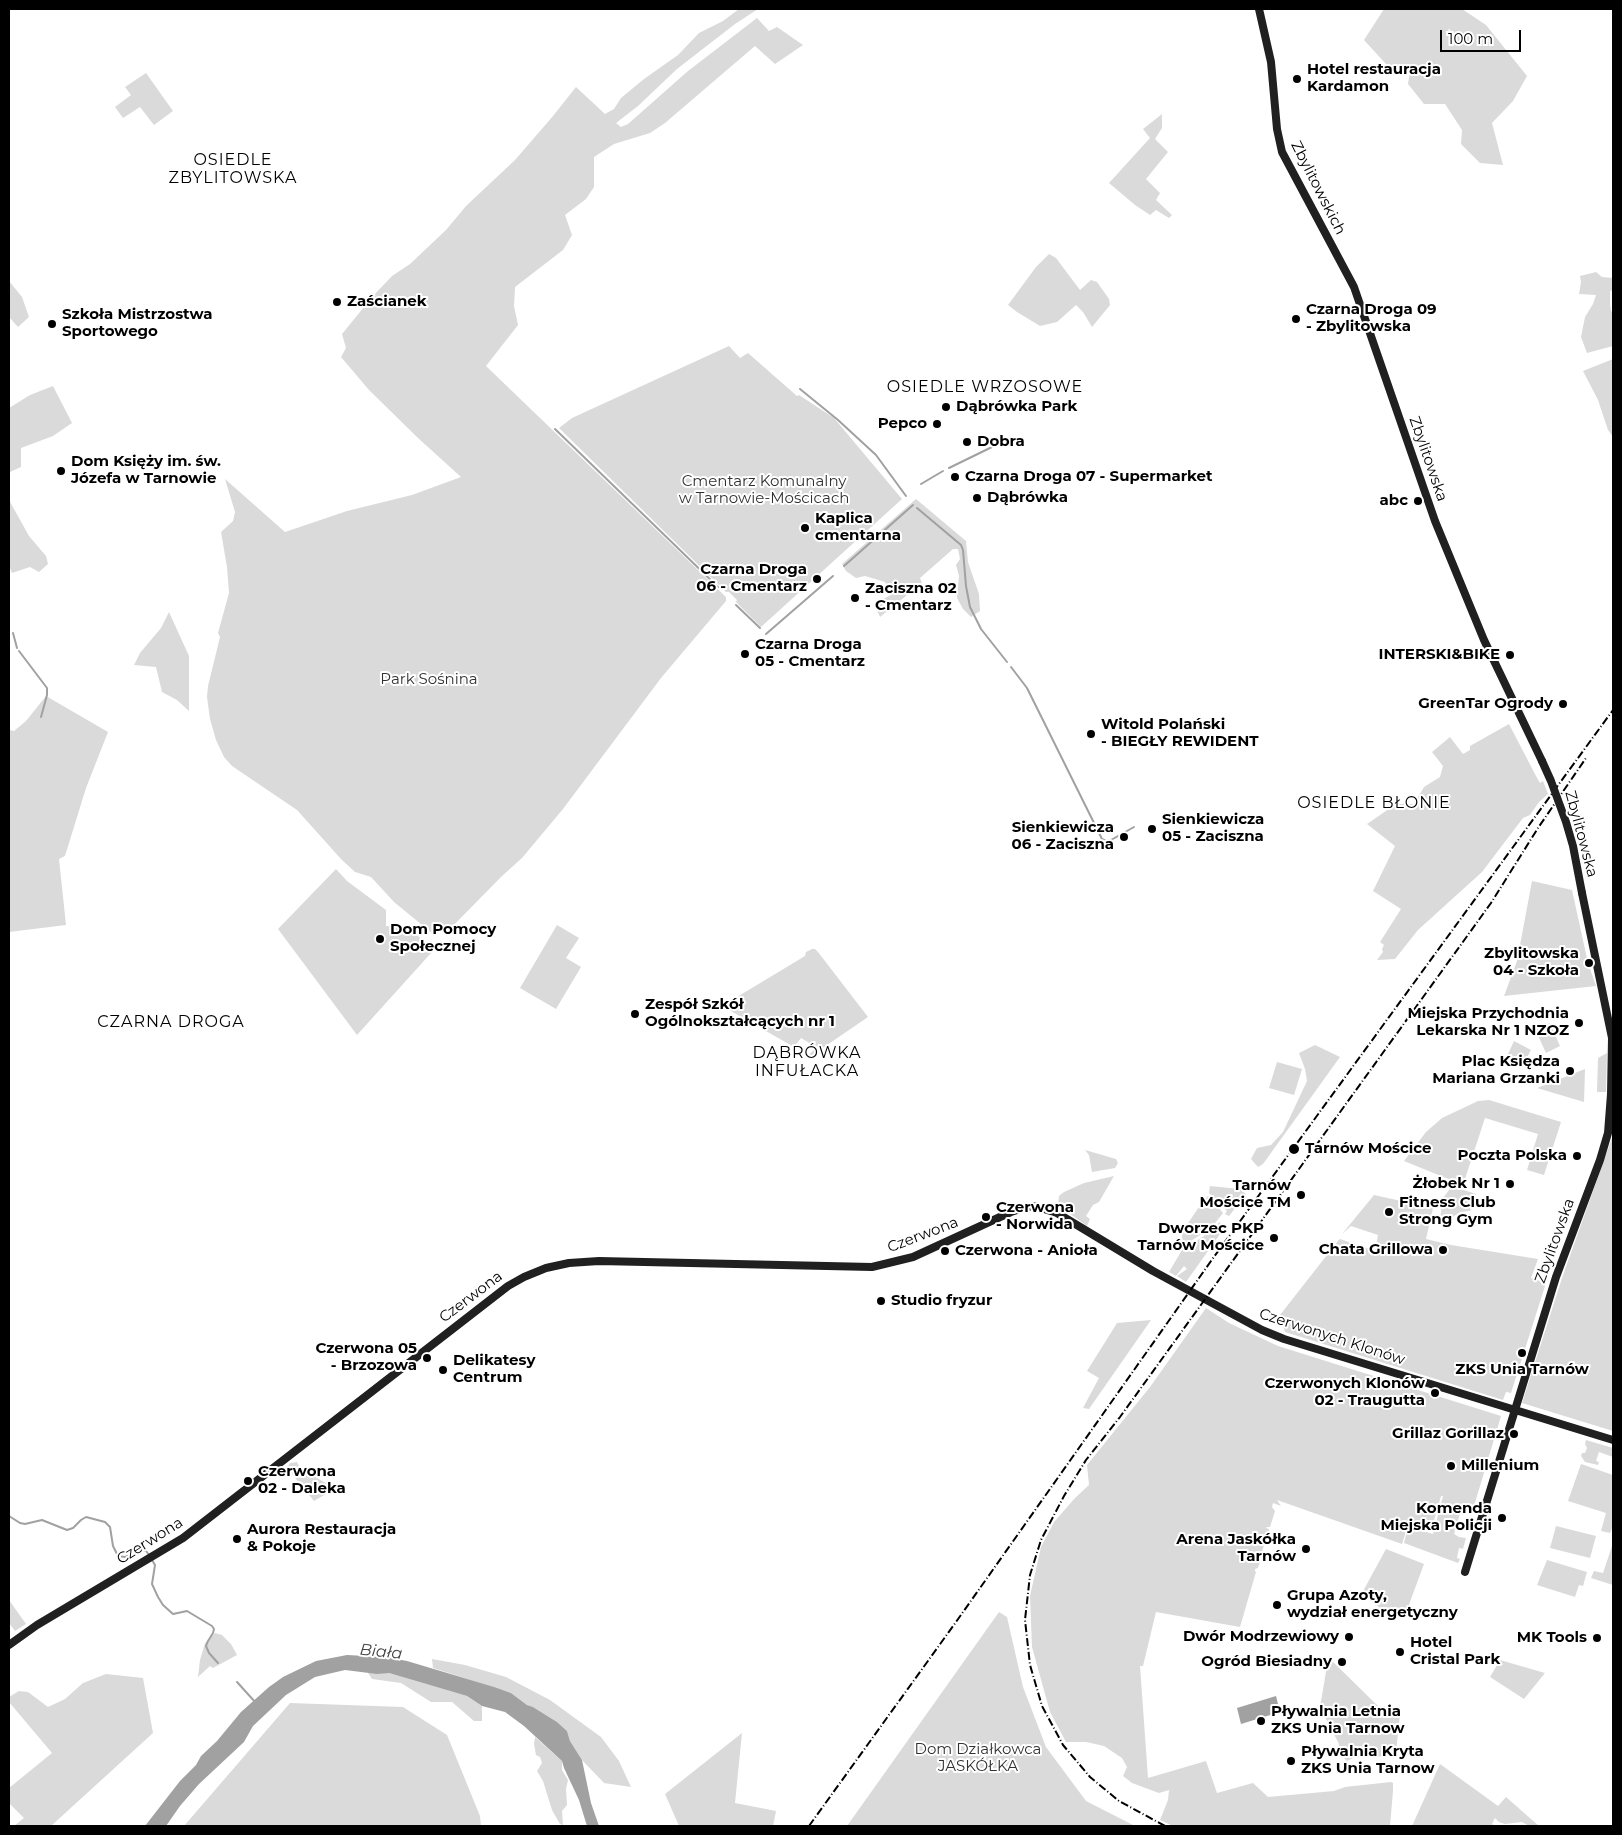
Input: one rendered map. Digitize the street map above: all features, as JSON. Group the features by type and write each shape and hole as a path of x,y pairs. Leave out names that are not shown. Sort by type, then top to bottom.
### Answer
{"main road":[{"name":"Zbylitowskich","path":"1259,9 1271,62 1277,129 1282,152 1354,287"},
{"name":"Zbylitowska","path":"1354,287 1435,521 1484,640 1542,762 1566,822 1573,846 1612,1038 1610,1111 1605,1146 1556,1277 1466,1572"},
{"name":"Czerwona","path":"9,1645 37,1625 158,1554 204,1522 479,1308 508,1286 524,1277 546,1268 568,1263 598,1261 872,1267 913,1258 1012,1212 1027,1206 1034,1206"},
{"name":"Czerwonych Klonów","path":"1034,1206 1057,1213 1146,1267 1260,1330 1613,1440"}],"green space":[{"name":"Park Sośnina","path":"739,9 758,9 735,24 677,69 638,106 616,123 621,127 628,124 688,71 757,18 769,31 777,27 803,45 775,64 755,46 665,123 650,133 614,144 594,157 594,187 586,199 565,215 572,235 563,250 515,287 514,306 518,325 486,366 726,597 726,601 661,678 563,809 522,858 445,934 438,928 433,934 394,902 371,877 355,872 297,810 232,766 224,757 216,740 210,719 207,697 220,637 218,633 229,593 221,532 233,521 235,512 225,479 285,532 347,511 412,495 461,477 369,390 341,357 346,348 342,334 392,276 410,264 446,230 466,206 515,160 576,87 605,114 614,109 621,98 644,79 678,55 699,33 723,21"},
{"path":"1384,9 1462,9 1486,25 1527,76 1513,101 1492,123 1503,165 1480,163 1461,144 1462,130 1445,104 1424,104 1408,84 1410,71 1386,64 1364,40"},
{"path":"146,73 173,111 154,125 140,107 123,118 115,107 131,95 125,87"},
{"path":"1162,114 1162,128 1155,139 1168,152 1146,179 1160,193 1156,200 1172,215 1169,218 1156,210 1150,215 1109,183 1150,138 1143,129"},
{"path":"1049,254 1056,258 1080,290 1091,280 1097,282 1109,299 1110,305 1092,327 1083,312 1076,305 1057,322 1040,326 1008,305 1036,267"},
{"path":"1596,272 1602,277 1613,278 1610,304 1611,311 1613,312 1613,346 1587,353 1581,337 1585,317 1596,295 1579,294 1580,276"},
{"path":"9,281 22,297 29,317 18,327 9,317"},
{"name":"Cmentarz Komunalny w Tarnowie-Mościcach","path":"729,346 740,358 748,353 797,396 799,395 834,418 902,499 761,627 736,602 737,600 729,592 726,592 559,428 572,418"},
{"path":"1613,359 1613,437 1608,430 1598,400 1583,371"},
{"path":"53,386 72,423 53,436 21,448 21,467 10,472 9,408 30,395"},
{"path":"916,499 966,541 968,562 979,594 980,611 971,617 963,609 957,598 959,576 956,565 960,559 958,549 953,549 920,578 922,583 880,617 874,604 891,595 885,582 865,576 856,578 846,571 842,564"},
{"path":"9,500 29,536 46,556 48,564 39,572 30,567 12,573 9,566"},
{"path":"169,612 189,656 189,711 177,700 162,692 156,667 134,665 140,653 161,628"},
{"path":"46,696 108,732 86,788 65,856 59,859 66,925 9,932 9,725 10,730 14,731 26,721"},
{"path":"1509,724 1540,783 1543,781 1548,794 1539,802 1530,815 1523,818 1482,872 1418,930 1395,959 1377,960 1383,952 1384,945 1380,942 1401,909 1373,891 1395,846 1367,824 1396,804 1414,804 1424,787 1440,777 1443,766 1432,752 1450,737 1463,754 1470,750 1470,746"},
{"path":"336,869 347,881 386,910 386,926 406,927 431,946 432,952 357,1035 278,929"},
{"path":"1532,881 1572,890 1588,963 1596,986 1504,996 1517,961"},
{"path":"557,925 579,938 566,958 581,967 556,1009 520,988"},
{"path":"812,949 818,952 868,1017 811,1056 809,1055 816,1047 801,1038 794,1047 722,1006 805,956 806,952"},
{"path":"1550,1023 1560,1046 1546,1053 1535,1029"},
{"path":"1514,1041 1531,1050 1524,1063 1508,1054"},
{"path":"1315,1045 1340,1057 1263,1164 1258,1167 1251,1159 1257,1148 1271,1145 1283,1132 1307,1081 1299,1053"},
{"path":"1607,1053 1606,1092 1597,1092 1598,1058"},
{"path":"1277,1062 1302,1069 1294,1095 1269,1088"},
{"path":"1585,1069 1584,1102 1537,1088"},
{"path":"1489,1100 1561,1122 1544,1175 1527,1170 1538,1134 1485,1118 1463,1185 1404,1161 1426,1132 1442,1118 1478,1101"},
{"path":"1613,1135 1613,1431 1522,1403 1562,1278"},
{"path":"1085,1150 1116,1159 1118,1163 1115,1168 1092,1172 1089,1155"},
{"path":"1114,1176 1099,1202 1093,1205 1086,1216 1090,1219 1087,1226 1058,1205 1059,1196 1064,1192 1084,1183"},
{"path":"1210,1186 1239,1189 1246,1194 1229,1216 1225,1214 1227,1211 1209,1193"},
{"path":"1452,1186 1476,1194 1470,1211 1461,1212 1447,1220 1440,1218 1443,1198"},
{"path":"1374,1195 1433,1208 1426,1239 1451,1245 1538,1259 1531,1278 1546,1283 1511,1393 1506,1392 1503,1400 1285,1332 1280,1315 1340,1239 1375,1251 1378,1235 1351,1226 1342,1234"},
{"path":"1208,1196 1223,1213 1212,1227 1179,1249 1182,1241 1182,1232 1199,1207 1202,1209 1206,1202 1204,1200"},
{"path":"1219,1222 1225,1227 1186,1282 1177,1276 1187,1269 1184,1266 1176,1276 1169,1272 1182,1250 1215,1229"},
{"path":"1206,1308 1229,1323 1278,1346 1501,1416 1474,1506 1463,1503 1454,1534 1466,1538 1463,1549 1459,1548 1457,1558 1460,1559 1458,1563 1404,1543 1408,1527 1433,1534 1443,1496 1441,1496 1431,1531 1408,1525 1402,1544 1277,1500 1281,1506 1273,1503 1272,1507 1275,1511 1270,1527 1266,1528 1269,1529 1261,1555 1259,1555 1261,1557 1258,1568 1255,1569 1256,1572 1240,1627 1156,1612 1143,1666 1140,1666 1148,1778 1206,1761 1217,1793 1253,1783 1268,1797 1334,1791 1345,1787 1391,1782 1393,1783 1393,1791 1390,1826 1173,1826 1160,1820 1168,1800 1169,1790 1159,1793 1132,1783 1123,1776 1127,1767 1122,1758 1104,1746 1086,1742 1066,1742 1050,1712 1032,1647 1030,1596 1041,1547 1054,1522 1089,1485 1087,1465 1150,1387"},
{"path":"1151,1320 1089,1409 1083,1408 1099,1378 1087,1371 1117,1323"},
{"path":"1586,1440 1613,1448 1613,1457 1599,1452 1596,1461 1599,1462 1598,1465 1585,1462 1581,1456 1587,1448"},
{"path":"297,1462 300,1468 329,1485 331,1491 314,1501 287,1468 290,1463"},
{"path":"1581,1464 1613,1475 1613,1526 1610,1533 1601,1531 1606,1513 1568,1501"},
{"path":"1556,1526 1596,1536 1590,1558 1550,1548"},
{"path":"1613,1543 1613,1585 1591,1578 1594,1571 1603,1573"},
{"path":"1386,1549 1424,1564 1404,1618 1386,1613 1362,1593"},
{"path":"1547,1560 1587,1572 1583,1586 1579,1585 1575,1597 1537,1585"},
{"path":"9,1600 26,1624 15,1631 9,1623"},
{"name":"Dom Działkowca JASKÓŁKA","path":"999,1612 1007,1617 1023,1687 1046,1747 1086,1801 1135,1826 847,1826"},
{"path":"215,1633 222,1635 231,1644 237,1655 213,1668 210,1666 198,1677 205,1643"},
{"path":"432,1659 465,1665 506,1677 550,1700 601,1737 619,1761 631,1787 604,1783 582,1760 570,1741 567,1731 557,1722 527,1705 511,1693 433,1668"},
{"path":"1330,1659 1379,1707 1400,1714 1396,1752 1388,1756 1353,1758 1347,1761 1344,1758 1320,1707 1328,1660"},
{"path":"1500,1660 1545,1673 1524,1699 1490,1677"},
{"path":"368,1673 389,1673 467,1696 482,1706 482,1721 474,1721 452,1702 431,1702 401,1683 372,1679"},
{"path":"106,1674 143,1678 153,1733 51,1826 14,1826 24,1818 9,1803 9,1788 52,1753 9,1702 9,1697 19,1691 28,1692 48,1707 65,1699 83,1683"},
{"path":"290,1703 403,1707 447,1735 480,1816 481,1826 184,1826"},
{"path":"742,1733 735,1803 776,1811 773,1826 679,1826 665,1794"},
{"path":"535,1737 562,1761 562,1770 568,1780 566,1789 567,1805 562,1811 563,1825 560,1824 552,1810 543,1781 537,1771 542,1763 540,1757 536,1755"},
{"path":"1440,1764 1498,1806 1506,1797 1539,1826 1529,1826 1522,1822 1505,1824 1495,1818 1492,1824 1495,1826 1412,1826"}],"shaded area":[{"path":"347,1655 385,1657 407,1661 494,1687 511,1693 527,1705 557,1722 567,1731 570,1741 582,1760 591,1803 599,1826 587,1826 579,1800 562,1761 524,1726 505,1712 482,1706 467,1696 389,1673 377,1674 345,1670 315,1677 286,1695 253,1726 244,1742 199,1784 166,1826 145,1826 180,1781 196,1765 201,1756 217,1741 241,1712 269,1687 283,1677 316,1661"},
{"path":"1276,1696 1280,1712 1241,1724 1237,1708"}],"waterway":[{"path":"800,389 838,420 876,455 906,496"},
{"path":"555,429 718,587"},
{"path":"949,468 992,447"},
{"path":"921,484 943,471"},
{"path":"844,566 913,505"},
{"path":"917,508 961,545 970,607 981,629 1007,662"},
{"path":"766,634 833,576"},
{"path":"736,605 760,628"},
{"path":"13,633 17,648"},
{"path":"19,651 47,688 41,717"},
{"path":"1011,667 1027,688 1102,839 1106,841 1111,840 1134,827"},
{"path":"9,1516 20,1523 25,1524 42,1520 67,1530 73,1528 86,1517 105,1522 110,1527 113,1546 118,1556 125,1557 143,1550 150,1556"},
{"path":"152,1560 155,1565 152,1584 163,1605 173,1614 187,1611 212,1626 214,1629 213,1633 206,1646 209,1653 218,1663"},
{"path":"237,1682 256,1703"}],"railway":[{"path":"809,1826 956,1622 1211,1261 1613,710"},
{"path":"1165,1826 1119,1801 1090,1777 1063,1745 1042,1706 1030,1665 1025,1620 1030,1575 1041,1540 1064,1496 1086,1460 1120,1417 1491,903 1538,828 1586,758"}],"place":[{"name":"Hotel restauracja Kardamon","path":"1297,79"},
{"name":"Zaścianek","path":"337,302"},
{"name":"Czarna Droga 09 - Zbylitowska","path":"1296,319"},
{"name":"Szkoła Mistrzostwa Sportowego","path":"52,324"},
{"name":"Dąbrówka Park","path":"946,407"},
{"name":"Pepco","path":"937,424"},
{"name":"Dobra","path":"967,442"},
{"name":"Dom Księży im. św. Józefa w Tarnowie","path":"61,471"},
{"name":"Czarna Droga 07 - Supermarket","path":"955,477"},
{"name":"Dąbrówka","path":"977,498"},
{"name":"abc","path":"1418,501"},
{"name":"Kaplica cmentarna","path":"805,528"},
{"name":"Czarna Droga 06 - Cmentarz","path":"817,579"},
{"name":"Zaciszna 02 - Cmentarz","path":"855,598"},
{"name":"Czarna Droga 05 - Cmentarz","path":"745,654"},
{"name":"INTERSKI&BIKE","path":"1510,655"},
{"name":"GreenTar Ogrody","path":"1563,704"},
{"name":"Witold Polański - BIEGŁY REWIDENT","path":"1091,734"},
{"name":"Sienkiewicza 05 - Zaciszna","path":"1152,829"},
{"name":"Sienkiewicza 06 - Zaciszna","path":"1124,837"},
{"name":"Dom Pomocy Społecznej","path":"380,939"},
{"name":"Zbylitowska 04 - Szkoła","path":"1589,963"},
{"name":"Zespół Szkół Ogólnokształcących nr 1","path":"635,1014"},
{"name":"Miejska Przychodnia Lekarska Nr 1 NZOZ","path":"1579,1023"},
{"name":"Plac Księdza Mariana Grzanki","path":"1570,1071"},
{"name":"Tarnów Mościce","path":"1294,1149"},
{"name":"Poczta Polska","path":"1577,1156"},
{"name":"Żłobek Nr 1","path":"1510,1184"},
{"name":"Tarnów Mościce TM","path":"1301,1195"},
{"name":"Fitness Club Strong Gym","path":"1389,1212"},
{"name":"Czerwona - Norwida","path":"986,1217"},
{"name":"Dworzec PKP Tarnów Mościce","path":"1274,1238"},
{"name":"Chata Grillowa","path":"1443,1250"},
{"name":"Czerwona - Anioła","path":"945,1251"},
{"name":"Studio fryzur","path":"881,1301"},
{"name":"ZKS Unia Tarnów","path":"1522,1353"},
{"name":"Czerwona 05 - Brzozowa","path":"427,1358"},
{"name":"Delikatesy Centrum","path":"443,1370"},
{"name":"Czerwonych Klonów 02 - Traugutta","path":"1435,1393"},
{"name":"Grillaz Gorillaz","path":"1514,1434"},
{"name":"Millenium","path":"1451,1466"},
{"name":"Czerwona 02 - Daleka","path":"248,1481"},
{"name":"Komenda Miejska Policji","path":"1502,1518"},
{"name":"Aurora Restauracja & Pokoje","path":"237,1539"},
{"name":"Arena Jaskółka Tarnów","path":"1306,1549"},
{"name":"Grupa Azoty, wydział energetyczny","path":"1277,1605"},
{"name":"Dwór Modrzewiowy","path":"1349,1637"},
{"name":"MK Tools","path":"1597,1638"},
{"name":"Hotel Cristal Park","path":"1400,1652"},
{"name":"Ogród Biesiadny","path":"1342,1662"},
{"name":"Pływalnia Letnia ZKS Unia Tarnow","path":"1261,1721"},
{"name":"Pływalnia Kryta ZKS Unia Tarnow","path":"1291,1761"}],"district":[{"name":"OSIEDLE ZBYLITOWSKA","path":"233,169"},
{"name":"OSIEDLE WRZOSOWE","path":"985,387"},
{"name":"OSIEDLE BŁONIE","path":"1374,803"},
{"name":"CZARNA DROGA","path":"171,1022"},
{"name":"DĄBRÓWKA INFUŁACKA","path":"807,1062"}],"water label":[{"name":"Biała","path":"381,1652"}]}
